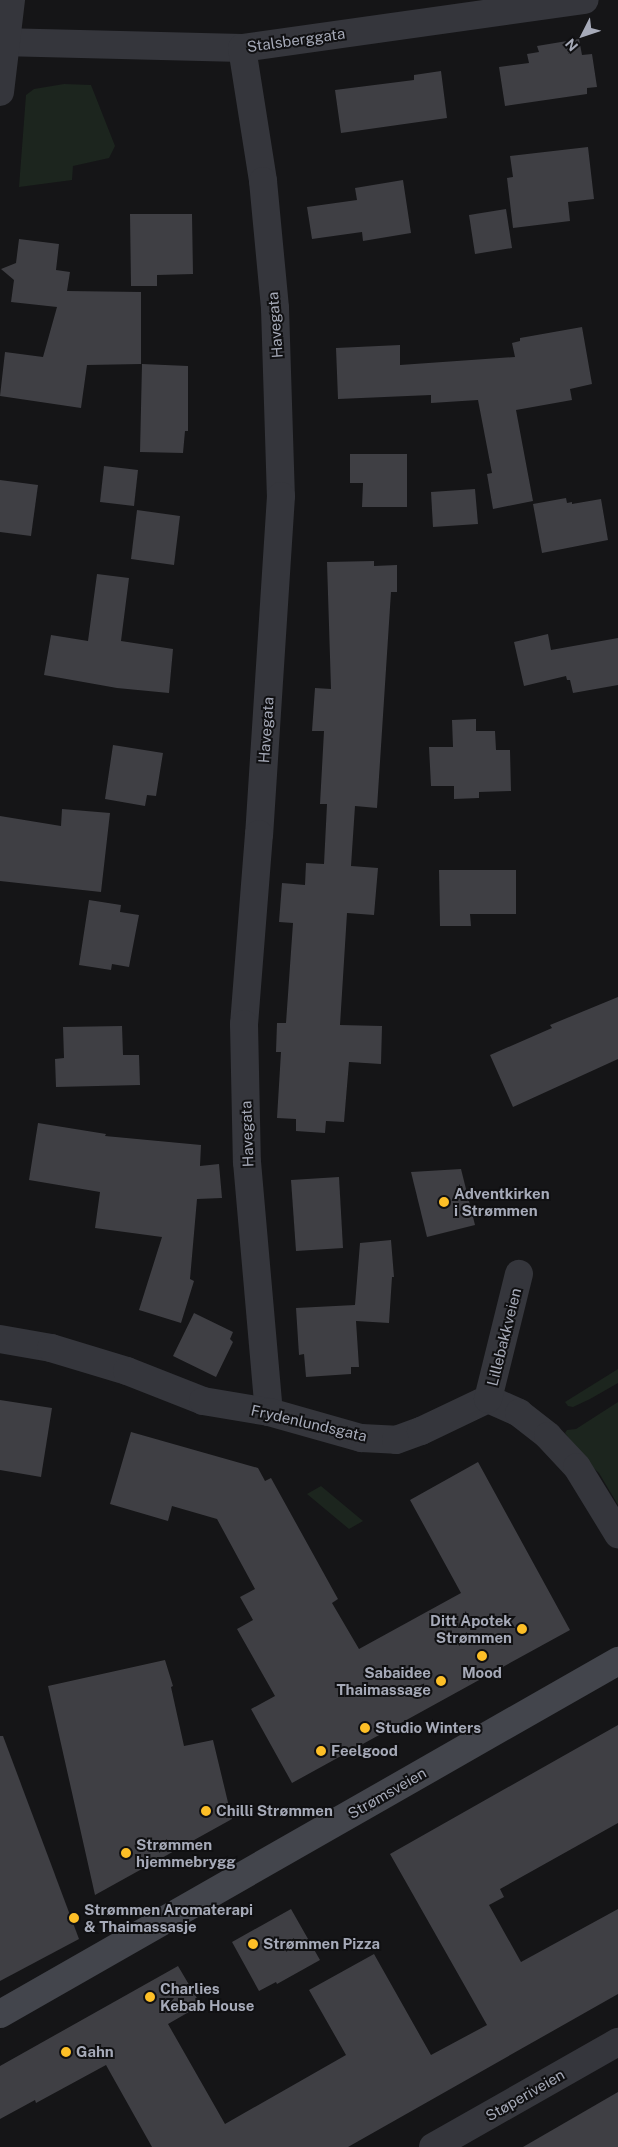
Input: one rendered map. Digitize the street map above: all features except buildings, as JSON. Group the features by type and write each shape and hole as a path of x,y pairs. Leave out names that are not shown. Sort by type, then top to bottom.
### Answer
{"main road":[{"name":"Strømsveien","path":"0,2014 618,1661"}],"street":[{"path":"0,92 3,42 11,0"},
{"name":"Stalsberggata","path":"3,42 242,48 585,0"},
{"name":"Havegata","path":"242,48 263,180 275,308 280,477 280,521 244,1024 247,1162 269,1412"},
{"name":"Lillebakkveien","path":"488,1400 518,1274"},
{"name":"Frydenlundsgata","path":"0,1339 51,1348 127,1371 203,1402 269,1412 361,1438 396,1440 421,1431 488,1400"},
{"path":"488,1400 519,1413 548,1436 577,1467 618,1534"},
{"name":"Støperiveien","path":"433,2147 618,2042"}],"shaded area":[{"path":"64,84 91,85 115,146 109,158 73,166 72,180 19,187 26,95 34,89"},
{"path":"618,1369 618,1383 573,1407 568,1406 565,1402"},
{"path":"618,1402 618,1505 599,1473 587,1462 565,1433 567,1430 576,1429"},
{"path":"321,1486 363,1521 349,1529 307,1494"}],"place":[{"name":"Adventkirken i Strømmen","path":"444,1202"},
{"name":"Ditt Apotek Strømmen","path":"522,1629"},
{"name":"Mood","path":"482,1656"},
{"name":"Sabaidee Thaimassage","path":"441,1681"},
{"name":"Studio Winters","path":"365,1728"},
{"name":"Feelgood","path":"321,1751"},
{"name":"Chilli Strømmen","path":"206,1811"},
{"name":"Strømmen hjemmebrygg","path":"126,1853"},
{"name":"Strømmen Aromaterapi & Thaimassasje","path":"74,1918"},
{"name":"Strømmen Pizza","path":"253,1944"},
{"name":"Charlies Kebab House","path":"150,1997"},
{"name":"Gahn","path":"66,2052"}]}
